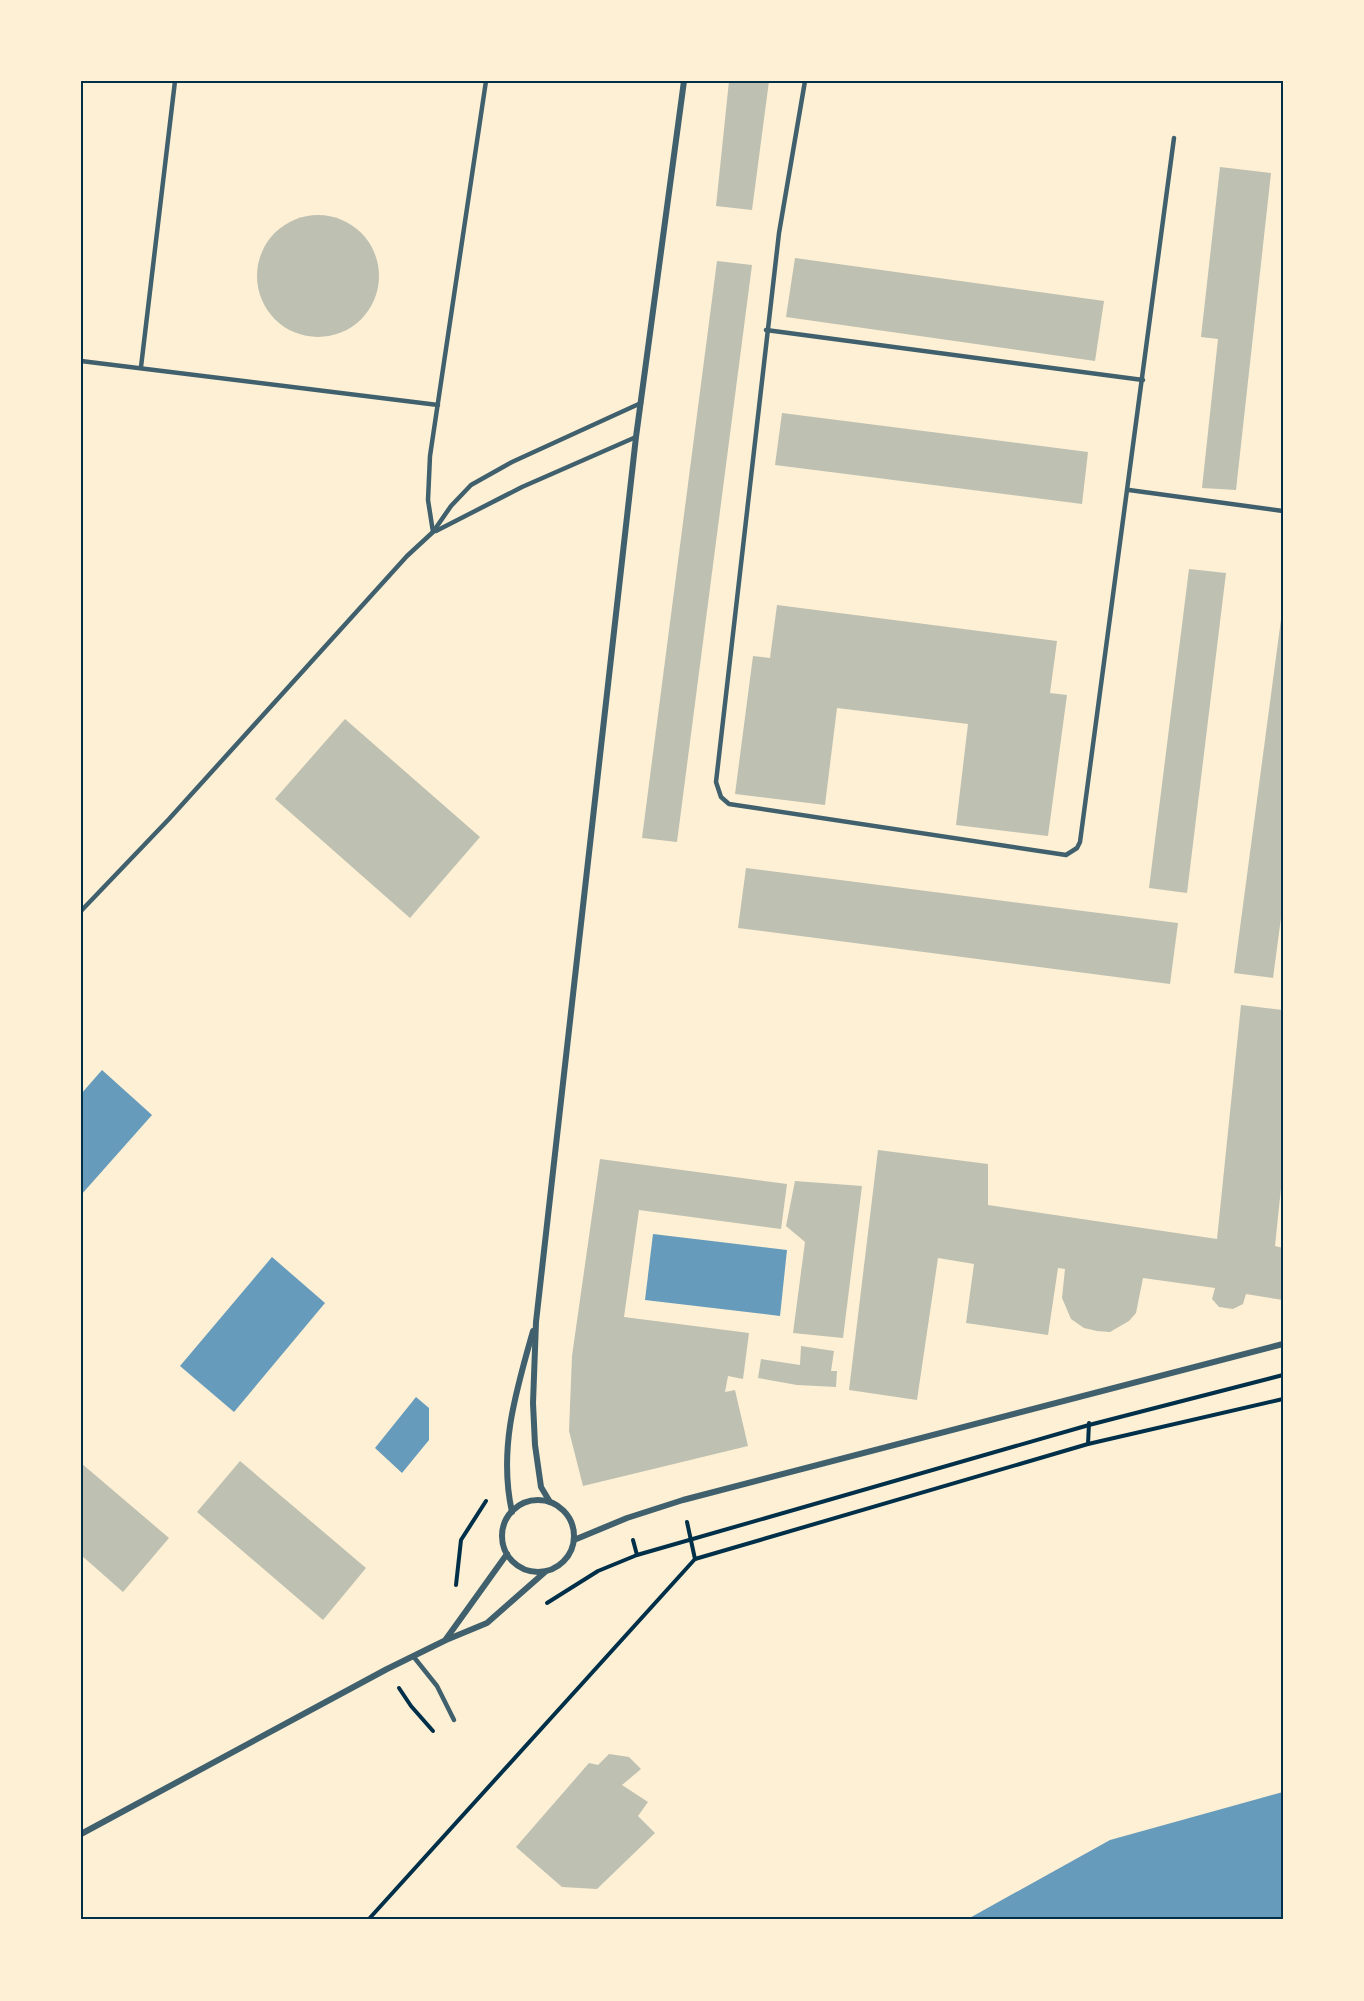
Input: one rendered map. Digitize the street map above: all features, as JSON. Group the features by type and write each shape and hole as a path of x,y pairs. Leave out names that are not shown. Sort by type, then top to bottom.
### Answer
{"street":[{"path":"550,1502 541,1487 535,1445 536,1322 636,437 684,81"},
{"path":"512,1512 507,1478 511,1407 536,1322"},
{"path":"574,1540 627,1518 683,1500 1283,1344"},
{"path":"81,1834 412,1656 487,1623 545,1572 559,1566 570,1554 574,1540 571,1521 559,1506 550,1502 530,1501 512,1512 502,1532 507,1554 523,1569 545,1572"},
{"path":"446,1640 481,1587 507,1554"}],"lane":[{"path":"141,367 175,81"},
{"path":"433,532 428,478 486,81"},
{"path":"805,81 778,233 716,782 721,797 729,804 1066,855 1072,852 1080,842 1130,490 1174,138"},
{"path":"766,330 1143,380"},
{"path":"81,361 438,405"},
{"path":"81,911 169,819 407,556 433,532 464,492 492,472 641,403"},
{"path":"433,532 522,488 636,437"},
{"path":"1130,490 1283,511"},
{"path":"412,1656 437,1686 454,1720"}],"path":[{"path":"368,1920 695,1559 1088,1444 1283,1399"},
{"path":"683,1500 695,1559"},
{"path":"387,1669 411,1706 440,1738"}],"water":[{"path":"102,1070 152,1115 81,1195 81,1094"},
{"path":"653,1234 787,1250 780,1316 645,1300"},
{"path":"272,1257 325,1303 234,1412 180,1366"},
{"path":"416,1397 429,1408 429,1440 402,1473 375,1448"},
{"path":"1283,1792 1283,1920 966,1920 1110,1840"}],"building":[{"path":"729,81 769,81 752,210 716,206"},
{"path":"1220,167 1271,173 1236,490 1202,488 1218,339 1201,337"},
{"path":"318,215 341,220 361,233 374,253 379,276 374,299 361,319 341,332 318,337 295,332 275,319 262,299 257,276 262,253 275,233 295,220"},
{"path":"795,258 1104,301 1095,361 786,317"},
{"path":"717,261 752,265 677,842 642,838"},
{"path":"782,413 1088,452 1082,504 775,465"},
{"path":"1189,569 1226,573 1187,893 1149,888"},
{"path":"777,605 1057,641 1050,693 1067,695 1048,836 956,825 968,724 837,708 825,805 735,794 753,656 770,658"},
{"path":"1282,612 1283,903 1273,978 1234,973"},
{"path":"345,719 480,837 410,918 275,799"},
{"path":"746,868 1178,923 1170,984 738,928"},
{"path":"1241,1005 1283,1010 1283,1169 1275,1246 1283,1248 1283,1300 1246,1294 1243,1304 1233,1309 1219,1307 1212,1299 1215,1288 1143,1278 1136,1313 1129,1321 1110,1332 1097,1331 1084,1328 1071,1319 1062,1298 1065,1269 1058,1268 1048,1335 966,1323 974,1264 938,1258 917,1400 849,1390 878,1150 988,1164 988,1205 1217,1239"},
{"path":"600,1159 787,1184 781,1229 639,1210 624,1317 749,1333 743,1379 728,1376 725,1392 735,1390 748,1446 583,1486 569,1431 572,1356"},
{"path":"795,1181 862,1186 843,1338 793,1333 805,1242 786,1226"},
{"path":"801,1346 834,1351 831,1371 837,1371 836,1387 797,1385 758,1378 761,1359 800,1365"},
{"path":"240,1461 366,1568 323,1620 197,1512"},
{"path":"81,1463 169,1538 123,1592 81,1555"},
{"path":"609,1754 629,1757 641,1769 622,1785 648,1802 638,1816 655,1833 597,1889 562,1887 516,1847 589,1763 598,1765"}]}
